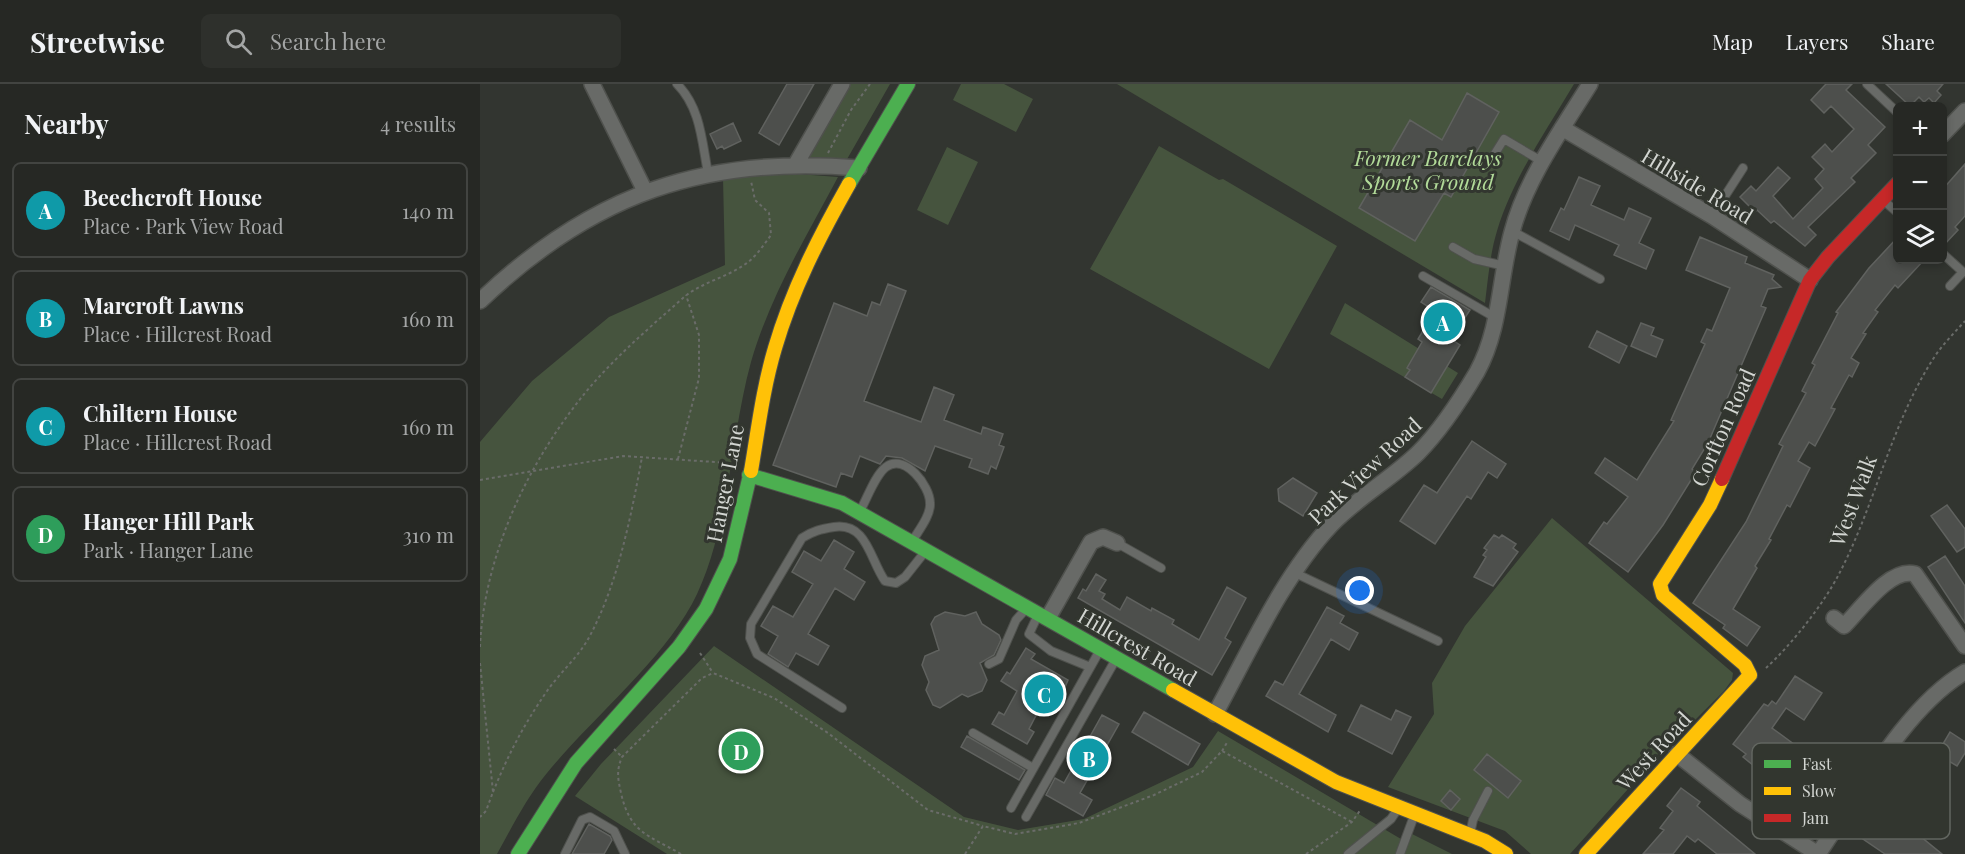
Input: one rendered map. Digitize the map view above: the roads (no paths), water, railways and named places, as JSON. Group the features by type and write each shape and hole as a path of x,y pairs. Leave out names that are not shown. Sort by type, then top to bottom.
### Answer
{"main road":[{"name":"Hanger Lane","path":"518,854 564,779 585,752 686,642 727,569 749,475 763,393 785,315 810,257 908,84"},
{"name":"Corfton Road","path":"1750,675 1745,665 1664,596 1660,584 1710,505 1810,280 1828,257 1893,188"},
{"name":"Hillcrest Road","path":"749,475 826,496 859,512 1215,714 1234,732 1369,797 1469,835 1506,854"},
{"name":"West Road","path":"1586,854 1677,754 1746,684 1750,675"}],"street":[{"path":"592,84 645,191"},
{"path":"796,164 842,84"},
{"name":"Park View Road","path":"1215,714 1295,573 1332,525 1418,453 1477,371 1497,319 1512,231 1530,188 1590,84"},
{"path":"1947,130 1965,111"},
{"name":"Hillside Road","path":"1563,128 1712,216 1810,280"},
{"path":"480,301 505,277 555,239 645,191 708,173 751,166 796,164 859,168"},
{"path":"1038,613 1091,542 1103,537 1117,543"},
{"path":"1834,618 1845,626 1895,575 1902,572 1915,574 1965,646"},
{"path":"1894,743 1915,712 1943,685 1965,672"},
{"path":"1677,754 1752,812"},
{"path":"1795,839 1818,854 1828,839"}],"lane":[{"path":"677,84 687,95 704,140 708,173"},
{"path":"1867,84 1893,108"},
{"path":"1490,164 1504,139 1544,163"},
{"path":"1712,216 1743,168"},
{"path":"1882,199 1895,210"},
{"path":"1512,231 1600,279"},
{"path":"1452,247 1474,259 1505,266"},
{"path":"1947,258 1963,272 1950,286"},
{"path":"1423,276 1497,319"},
{"path":"859,512 884,469 893,465 906,467 921,479 930,502 928,513 912,542"},
{"path":"842,708 757,654 750,638 751,624 802,538 814,530 843,526 861,535 885,581 896,583 905,577 927,550"},
{"path":"1117,543 1161,568"},
{"path":"1295,573 1438,641"},
{"path":"989,664 999,659 1016,620 1038,613"},
{"path":"1038,613 1029,634 1051,651 1090,667"},
{"path":"1011,807 1100,648"},
{"path":"1026,817 1117,658"},
{"path":"973,733 1033,768"},
{"path":"1469,835 1473,820 1488,791"},
{"path":"1348,854 1392,819 1398,809"},
{"path":"1400,854 1415,814"},
{"path":"565,854 582,820 590,817 614,831 625,854"}],"place":[{"name":"Beechcroft House","path":"1443,322"},
{"name":"Chiltern House","path":"1044,694"},
{"name":"Hanger Hill Park","path":"741,751"},
{"name":"Marcroft Lawns","path":"1089,758"}],"park label":[{"name":"Former Barclays Sports Ground","path":"1428,169"}]}
